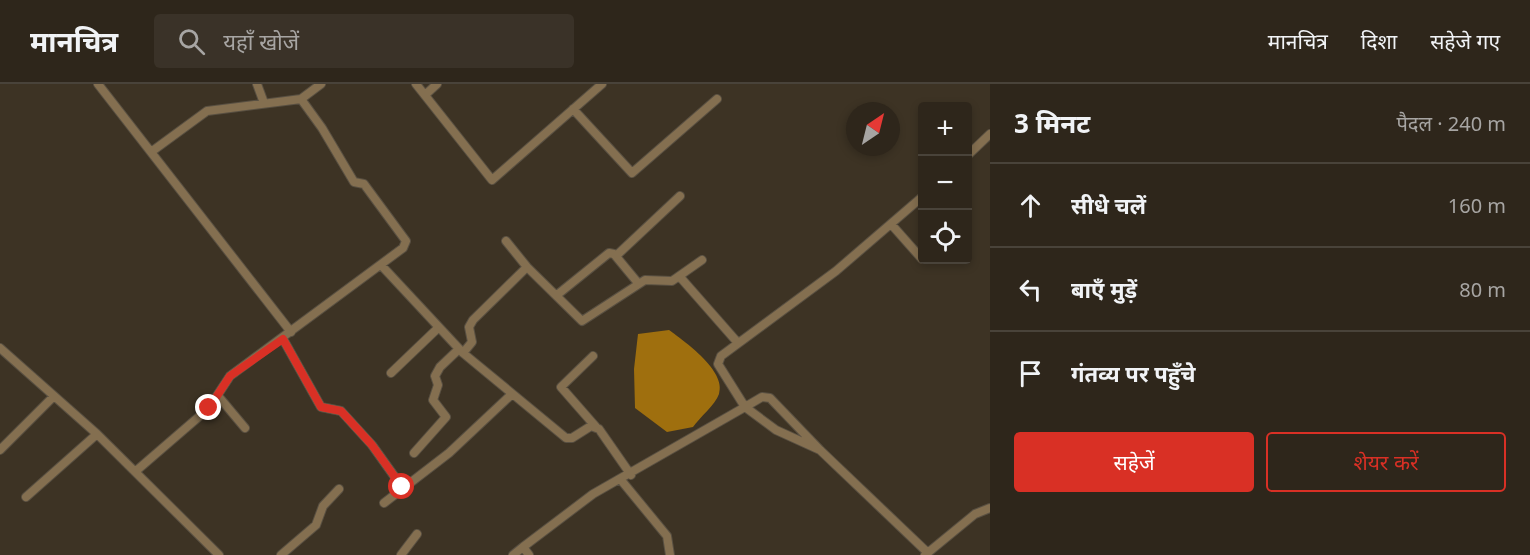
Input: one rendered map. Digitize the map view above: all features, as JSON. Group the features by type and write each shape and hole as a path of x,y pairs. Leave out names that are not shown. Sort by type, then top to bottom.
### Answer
{"street":[{"path":"98,84 291,332"},
{"path":"257,84 264,103"},
{"path":"152,152 207,111 301,99 321,84"},
{"path":"416,84 492,180 601,84"},
{"path":"425,95 437,84"},
{"path":"136,471 209,408 219,397 230,376 403,248 404,238 364,184 354,182 322,128 301,99"},
{"path":"573,109 632,173 717,99"},
{"path":"972,151 990,134"},
{"path":"616,256 680,196"},
{"path":"820,450 776,430 745,407 718,364 721,357 738,343 836,271 918,200"},
{"path":"891,224 918,253"},
{"path":"506,241 527,267 582,321 638,283 650,279 668,282 680,277 702,260"},
{"path":"557,295 611,253 638,283"},
{"path":"381,265 461,351 566,438 572,438 587,428 596,427"},
{"path":"414,453 446,417 433,400 438,385 435,376 440,367 472,342 469,327 473,320 527,267"},
{"path":"680,277 738,343"},
{"path":"391,373 438,328"},
{"path":"283,339 321,407 341,411 372,445 402,487"},
{"path":"0,348 97,434 219,555"},
{"path":"593,356 561,387 596,427 631,475"},
{"path":"384,503 449,453 512,394"},
{"path":"0,450 54,396"},
{"path":"219,397 245,428"},
{"path":"513,555 586,499 762,397 770,398 926,554 975,514 990,508"},
{"path":"26,497 97,434"},
{"path":"621,480 667,536 670,555"},
{"path":"281,555 316,525 323,506 339,489"},
{"path":"401,555 417,534"},
{"path":"524,547 529,555"}],"shaded area":[{"path":"669,330 703,358 717,376 720,385 717,398 693,427 667,432 635,408 634,369 638,334"}],"route":[{"path":"209,408 219,397 230,376 283,339 321,407 324,410 334,408 341,411 372,445 402,487"}]}
